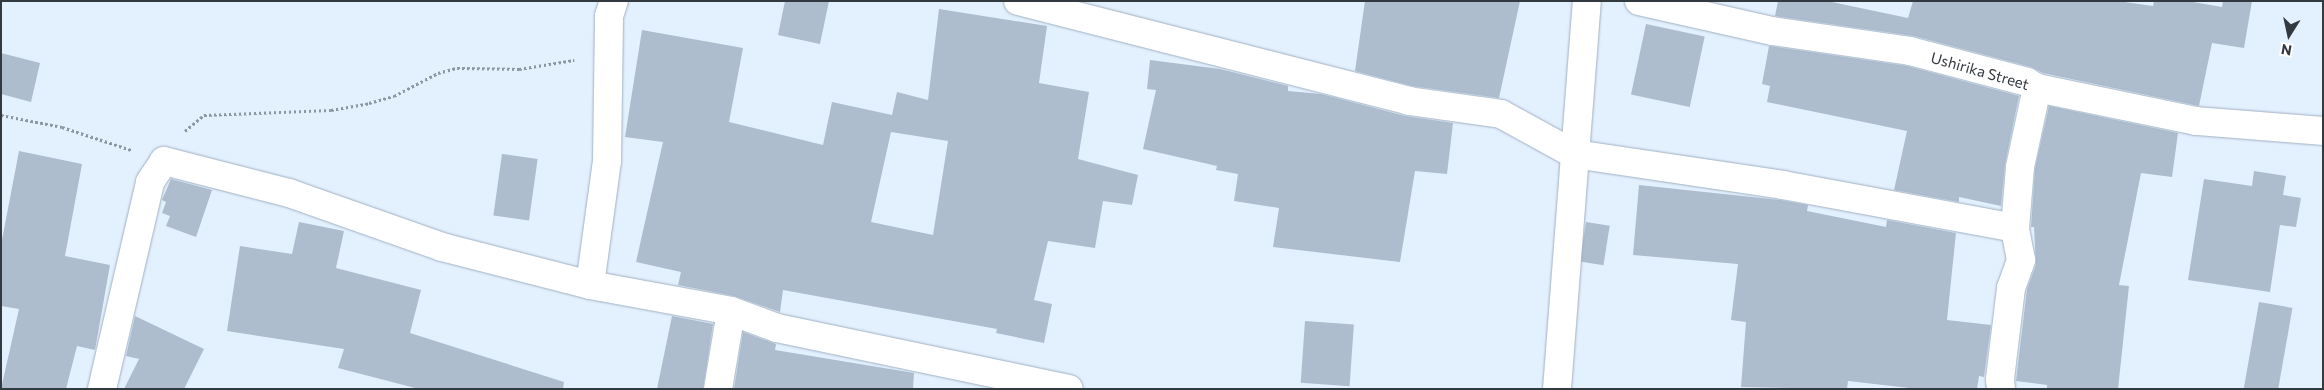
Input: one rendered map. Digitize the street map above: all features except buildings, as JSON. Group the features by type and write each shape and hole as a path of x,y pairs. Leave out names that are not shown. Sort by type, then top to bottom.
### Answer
{"street":[{"path":"590,285 607,161 609,16 614,1"},
{"path":"1018,1 1408,101 1502,114 1574,154 1783,185 2015,228"},
{"path":"1558,389 1574,154 1587,1"},
{"name":"Ushirika Street","path":"1639,1 1772,31 1910,51 2027,82 2037,88 2196,121 2323,131"},
{"path":"2001,389 2011,288 2021,260 2015,228 2020,167 2037,88"},
{"path":"102,389 150,182 164,161 289,193 442,247 590,285 730,311 777,328 1069,389"},
{"path":"718,389 730,311"}],"path":[{"path":"1,115 62,127 164,161 186,130 204,115 331,110 394,96 438,73 457,68 519,69 609,52"}]}
